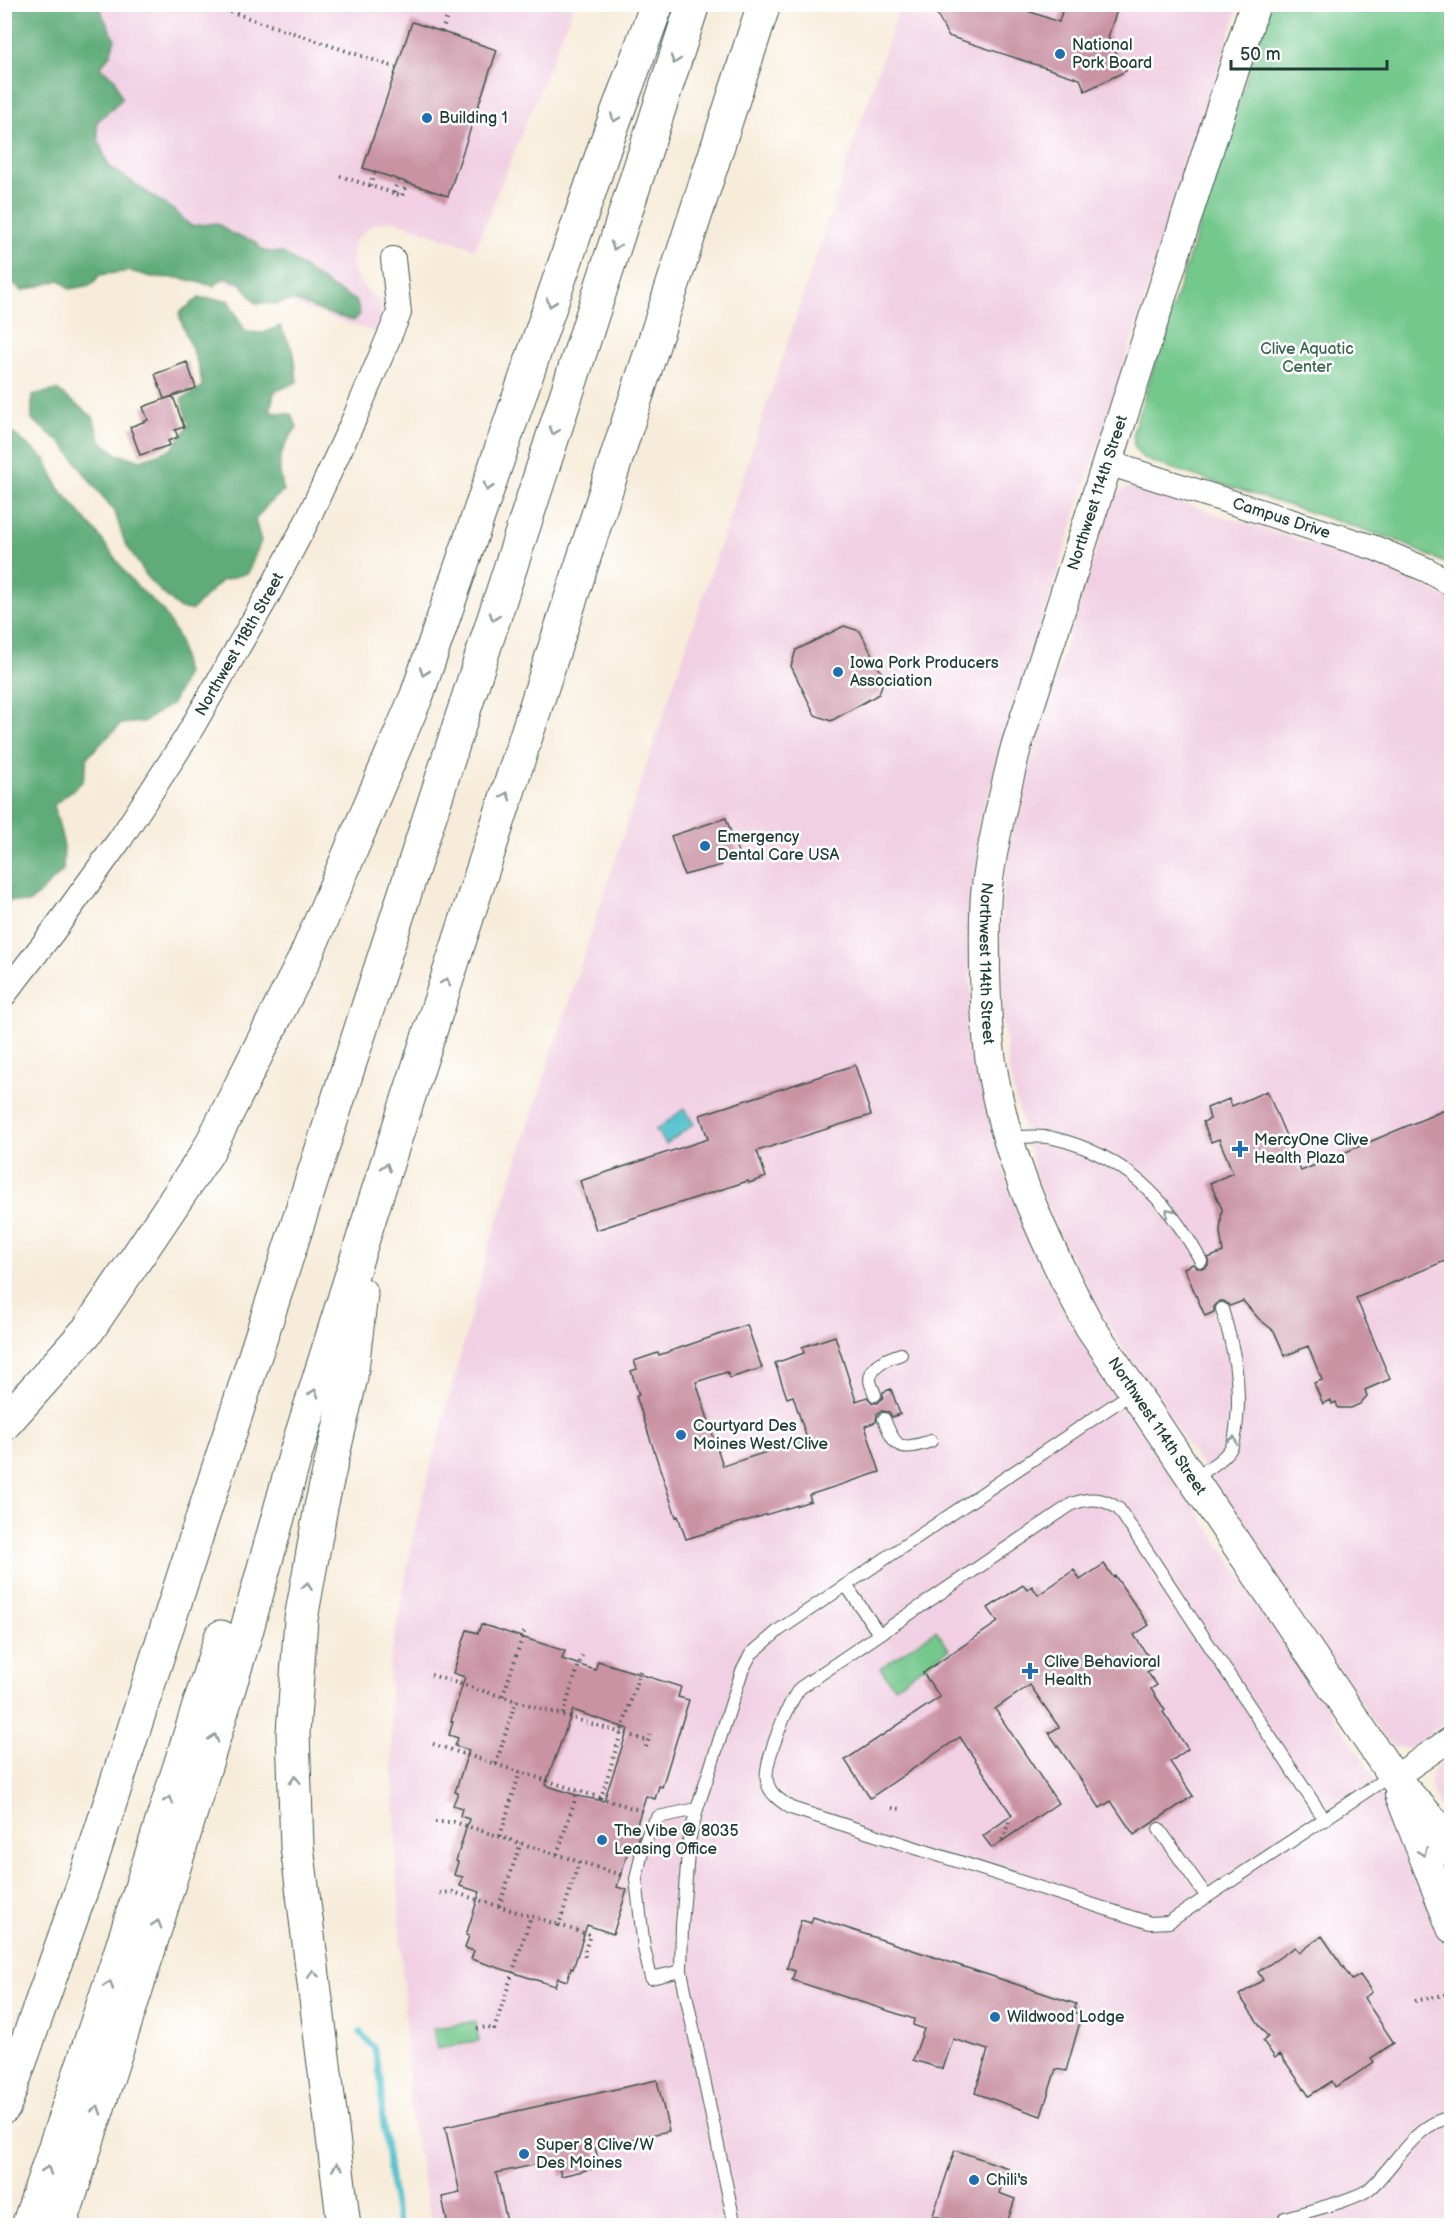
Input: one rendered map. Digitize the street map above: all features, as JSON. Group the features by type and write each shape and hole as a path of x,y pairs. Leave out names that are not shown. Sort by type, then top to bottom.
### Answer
{"highway":[{"path":"4,1424 88,1330 207,1153 305,958 417,695 604,146 657,4"},
{"path":"4,2107 90,1866 693,4"},
{"path":"60,2226 148,1952 245,1636 297,1449 373,1207 764,4"},
{"path":"344,2226 297,1846 293,1732 301,1619 321,1507 351,1377 373,1207"},
{"path":"28,2226 115,1969 224,1626 297,1449"}],"street":[{"name":"Northwest 114th Street","path":"1255,4 1016,747 1002,805 986,895 988,1035 993,1078 1007,1138 1039,1226 1089,1324 1393,1776 1436,1824 1452,1852"},
{"name":"Northwest 118th Street","path":"4,995 121,838 186,738 268,596 306,523 355,417 399,313 393,260"},
{"name":"Campus Drive","path":"1108,463 1375,548 1427,570 1452,584"},
{"path":"1393,1776 1452,1738"},
{"name":"Northwest 114th Street","path":"1393,1776 1452,1928"}],"lane":[{"path":"1007,1138 1029,1136 1052,1138 1094,1153 1129,1173 1152,1191 1174,1217 1201,1261"},
{"path":"1192,1479 1222,1457 1231,1448 1235,1437 1238,1383 1230,1333 1222,1309"},
{"path":"875,1395 870,1379 873,1371 880,1363 901,1354"},
{"path":"735,2226 681,1971 682,1925 689,1841 697,1809 742,1671 751,1654 778,1630 1133,1392"},
{"path":"884,1419 892,1440 897,1444 906,1447 931,1441"},
{"path":"1325,1820 1119,1509 1108,1501 1095,1498 1072,1504 800,1688 792,1698 767,1770 766,1781 771,1792 791,1808 1150,1923 1169,1922 1393,1776"},
{"path":"846,1585 879,1634"},
{"path":"681,1971 651,1978 644,1948 636,1880 651,1826 658,1817 697,1809"},
{"path":"1159,1829 1207,1898"},
{"path":"1283,2226 1285,2218 1368,2190 1410,2141 1446,2118 1452,2118"}],"path":[{"path":"442,32 451,4"},
{"path":"219,8 397,68"},
{"path":"370,186 375,172"},
{"path":"340,176 402,196 407,183"},
{"path":"394,193 398,180"},
{"path":"503,1696 524,1632"},
{"path":"562,1714 583,1652"},
{"path":"600,1798 640,1671"},
{"path":"431,1675 562,1714 647,1744 650,1736"},
{"path":"496,1764 516,1700"},
{"path":"433,1744 658,1817"},
{"path":"500,1836 520,1772"},
{"path":"557,1854 578,1791"},
{"path":"892,1808 903,1809"},
{"path":"435,1822 454,1822 636,1880"},
{"path":"1002,1840 1009,1822"},
{"path":"499,1906 521,1843"},
{"path":"559,1925 579,1862"},
{"path":"440,1893 453,1892 590,1935 584,1953 585,1957"},
{"path":"477,2029 486,2027 494,2030 531,1916"},
{"path":"1415,2001 1448,1994"}],"shaded area":[{"path":"5,5 574,5 475,249 393,220 371,225 355,241 352,250 353,271 360,284 380,303 381,314 377,333 5,208"},
{"path":"900,5 1239,5 1000,751 984,816 974,885 970,970 973,1023 1005,1175 1031,1246 1066,1313 1380,1786 1415,1854 1436,1906 1452,1957 1451,2225 432,2226 410,2112 389,1666 416,1523 489,1247 617,854"},
{"name":"MercyOne Clive Health Plaza","path":"1128,488 1139,489 1382,567 1451,599 1452,1719 1407,1748 1395,1747 1384,1738 1120,1344 1087,1290 1039,1186 1010,1077 1003,1019 999,954 1005,869 1018,799 1111,502 1118,492"},
{"path":"1451,1755 1451,1825 1434,1796 1430,1782 1432,1772"}],"green space":[{"path":"5,4 100,5 115,39 110,55 100,67 115,79 122,99 97,122 98,140 109,166 176,212 191,226 217,223 232,234 254,241 263,251 283,253 331,287 356,301 360,314 354,321 293,300 277,304 256,303 241,283 224,278 214,286 180,278 151,277 130,271 100,275 91,285 70,289 60,280 22,291 14,284 5,290"},
{"name":"Clive Aquatic Center","path":"1270,5 1451,5 1451,566 1396,540 1149,461 1135,448 1134,428"},
{"path":"199,298 228,300 246,332 263,333 280,326 294,353 297,382 274,392 270,412 291,414 297,427 286,443 280,458 284,491 269,503 255,520 261,541 248,573 221,581 192,610 180,609 150,581 125,543 114,510 64,445 32,420 32,395 57,390 93,417 100,440 117,454 140,460 172,449 189,425 181,399 202,387 199,368 179,313"},
{"path":"5,429 46,460 59,488 97,533 129,578 163,611 179,639 186,675 172,704 143,722 121,724 88,756 83,781 54,805 64,846 63,871 29,903 5,900"},
{"path":"936,1630 949,1649 894,1687 880,1668"},
{"path":"475,2021 479,2041 437,2049 433,2029"}],"water":[{"path":"684,1109 694,1124 666,1144 656,1130"}],"building":[{"name":"National Pork Board","path":"932,4 1008,4 1059,22 1064,4 1119,4 1108,37 1126,71 1085,91 1080,79 948,36"},
{"name":"Building 1","path":"412,22 497,50 448,196 363,168"},
{"path":"187,362 196,388 164,399 155,374"},
{"path":"173,396 184,427 175,430 178,437 168,441 170,445 140,455 130,427 148,420 143,407"},
{"name":"Iowa Pork Producers Association","path":"844,626 860,631 884,678 879,694 831,721 815,715 791,666 796,650"},
{"name":"Emergency Dental Care USA","path":"726,818 739,855 721,861 722,865 684,875 671,836"},
{"path":"855,1065 871,1115 757,1151 766,1177 596,1230 580,1181 708,1139 700,1115"},
{"path":"1267,1091 1301,1171 1452,1107 1452,1258 1356,1298 1390,1379 1365,1390 1367,1396 1360,1404 1351,1408 1338,1408 1336,1402 1332,1404 1331,1400 1323,1404 1314,1383 1322,1380 1308,1346 1285,1356 1274,1331 1259,1319 1243,1301 1230,1306 1224,1301 1219,1301 1214,1307 1214,1312 1205,1316 1184,1268 1193,1264 1197,1268 1205,1268 1208,1265 1208,1258 1223,1252 1220,1232 1222,1209 1210,1183 1233,1173 1219,1139 1211,1142 1203,1122 1210,1119 1207,1108 1229,1099 1232,1106"},
{"name":"Courtyard Des Moines West/Clive","path":"747,1325 762,1368 730,1378 727,1372 696,1382 723,1466 807,1439 793,1396 787,1398 775,1363 804,1353 802,1347 835,1336 856,1401 867,1397 873,1403 878,1403 883,1397 883,1392 891,1389 900,1414 892,1417 889,1412 881,1411 877,1414 876,1422 865,1426 880,1472 809,1495 811,1501 686,1539 678,1516 676,1517 636,1396 639,1395 631,1371 637,1369 634,1361 658,1353 659,1355"},
{"path":"1104,1564 1149,1625 1134,1635 1155,1667 1147,1672 1157,1685 1151,1689 1165,1710 1163,1712 1188,1749 1170,1762 1193,1796 1134,1835 1111,1801 1100,1808 1049,1733 1059,1727 1030,1685 995,1709 1058,1803 992,1848 983,1836 1012,1815 960,1737 870,1798 845,1760 940,1697 923,1673 998,1622 988,1608 1023,1585 1027,1590 1032,1586 1038,1595 1074,1570 1080,1580"},
{"path":"481,1624 565,1651 562,1659 595,1670 598,1661 681,1687 678,1697 689,1700 662,1787 659,1786 655,1799 646,1796 635,1830 640,1832 633,1853 628,1851 617,1887 627,1890 613,1934 587,1925 567,1981 558,1978 555,1986 471,1959 474,1951 465,1948 469,1936 466,1935 480,1892 460,1886 463,1877 454,1875 469,1819 460,1816 462,1808 453,1805 469,1750 455,1746 458,1738 449,1735 465,1677 453,1673 467,1630 478,1633","holes":["573,1710 628,1729 604,1801 582,1797 545,1785"]},
{"name":"Wildwood Lodge","path":"813,1917 1076,2004 1074,2012 1082,2015 1066,2071 1056,2069 1041,2116 975,2093 988,2050 953,2039 943,2069 913,2060 924,2029 913,2025 914,2019 792,1980 795,1971 787,1968 801,1920 811,1923"},
{"path":"1322,1936 1352,1980 1360,1975 1372,1992 1364,1998 1394,2043 1371,2058 1374,2062 1350,2078 1335,2087 1332,2081 1309,2096 1280,2054 1275,2058 1263,2041 1268,2037 1239,1995 1263,1980 1258,1972 1295,1947 1299,1953"},
{"name":"Super 8 Clive/W Des Moines","path":"657,2080 669,2131 595,2147 600,2167 561,2176 557,2160 496,2173 508,2226 448,2226 442,2197 460,2193 445,2127"},
{"name":"Chili's","path":"955,2150 1008,2168 999,2193 1015,2199 1006,2226 942,2226 944,2219 933,2215"}],"waterway":[{"path":"360,2032 374,2048 381,2081 382,2114 394,2204 400,2226"}],"place":[{"name":"National Pork Board","path":"1060,54"},
{"name":"Building 1","path":"427,118"},
{"name":"Iowa Pork Producers Association","path":"838,672"},
{"name":"Emergency Dental Care USA","path":"705,846"},
{"name":"MercyOne Clive Health Plaza","path":"1240,1149"},
{"name":"Courtyard Des Moines West/Clive","path":"681,1435"},
{"name":"Clive Behavioral Health","path":"1030,1671"},
{"name":"The Vibe @ 8035 Leasing Office","path":"602,1840"},
{"name":"Wildwood Lodge","path":"995,2017"},
{"name":"Super 8 Clive/W Des Moines","path":"524,2154"},
{"name":"Chili's","path":"974,2180"}]}
